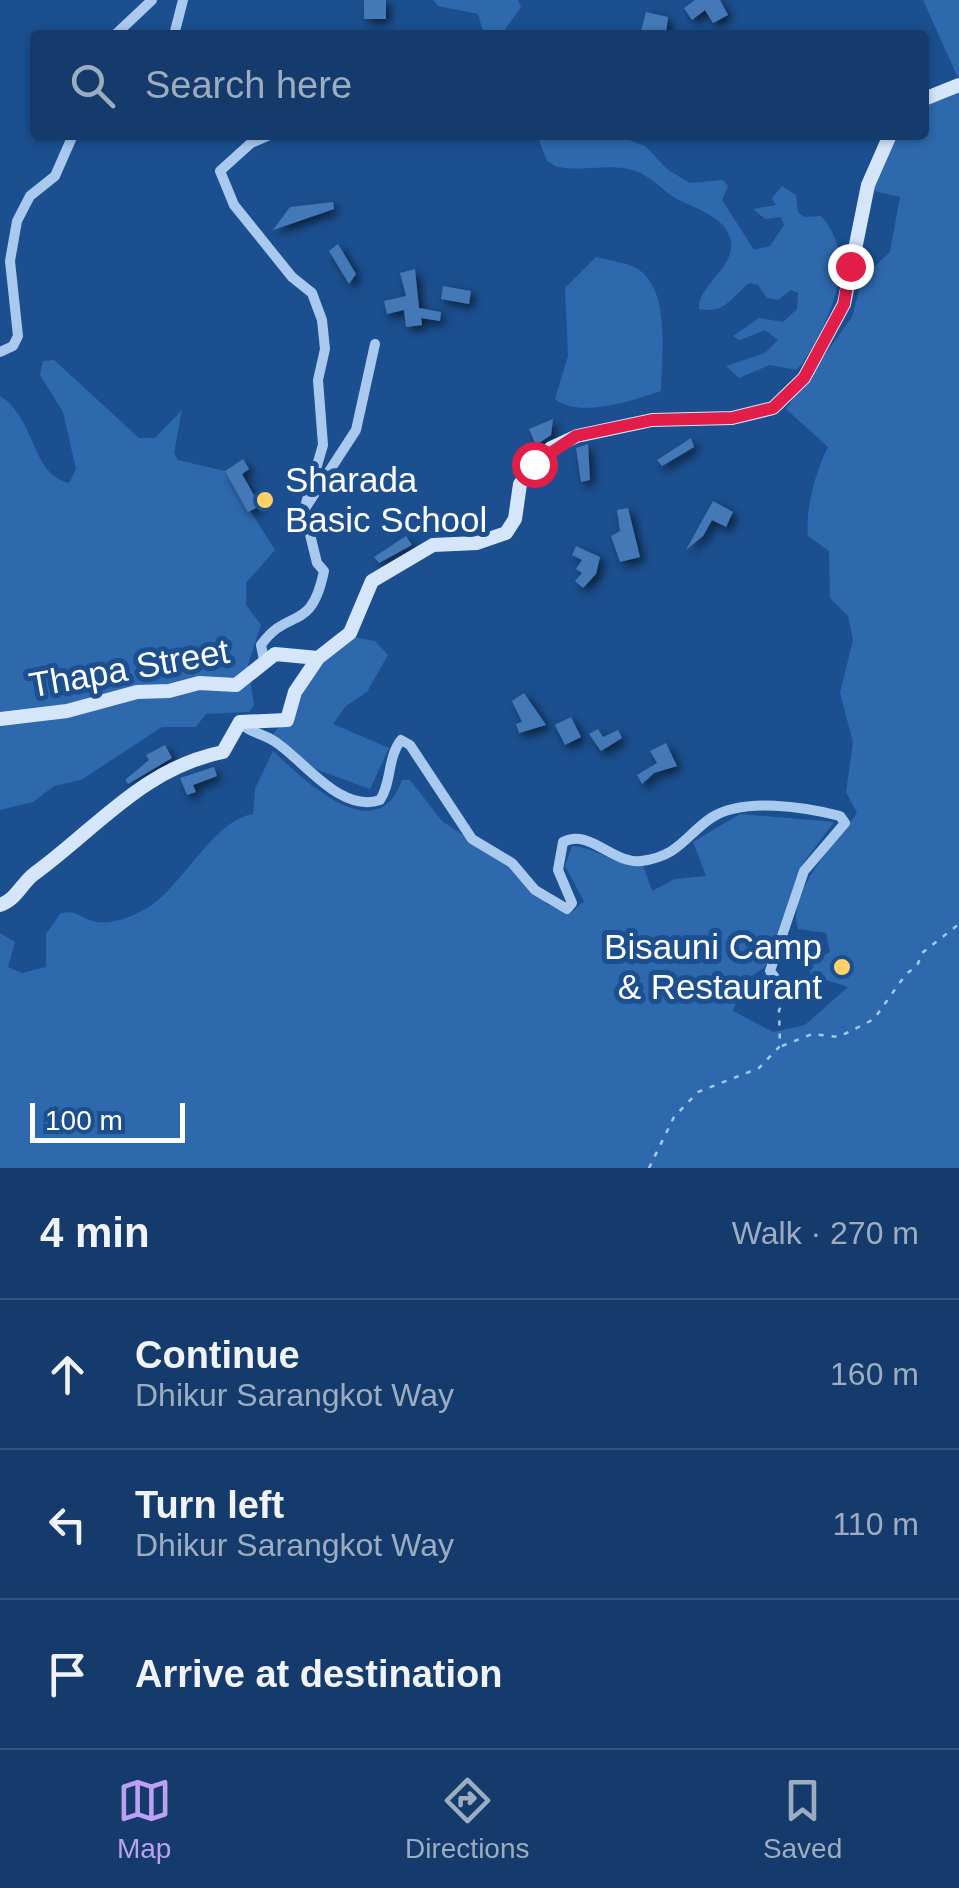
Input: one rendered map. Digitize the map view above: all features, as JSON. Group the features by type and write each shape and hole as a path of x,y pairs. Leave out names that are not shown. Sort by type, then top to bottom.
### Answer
{"street":[{"path":"119,30 152,0"},
{"path":"175,30 184,0"},
{"path":"929,97 959,86"},
{"path":"0,352 8,350 18,336 10,261 17,221 30,196 55,176 71,140"},
{"path":"256,140 220,171 234,206 292,277 312,293 322,320 325,349 318,380 323,445 304,510 317,563 324,571 319,594 305,617 269,634 261,645 264,660"},
{"path":"240,722 287,720 295,692 318,658 350,633 368,588 380,576 433,544 478,543 506,532 515,519 526,474 565,440 652,420 732,418 773,408 804,378 844,304 868,185 888,140"},
{"path":"304,510 356,430 375,344"},
{"name":"Thapa Street","path":"0,720 67,711 136,692 169,692 199,683 236,685 264,660 282,654 318,658"},
{"path":"0,905 22,890 33,875 84,830 150,779 194,758 224,752 240,722"},
{"path":"240,722 274,740 322,783 362,802 380,800 386,792 392,757 402,740 410,745 472,839 512,864 535,890 567,909 572,904 558,870 563,842 570,838 591,842 623,861 637,862 684,845 715,816 741,806 840,816 845,823 804,871 772,955 773,977 784,989 796,986"}],"path":[{"path":"649,1168 674,1117 698,1092 759,1068 780,1046 812,1034 839,1038 874,1019 906,974 917,966 922,953 959,924"},
{"path":"780,1046 779,1010 796,986"}],"shaded area":[{"path":"433,0 518,0 521,7 506,30 483,30 478,14 438,6"},
{"path":"923,0 959,0 959,80"},
{"path":"959,91 959,1168 0,1168 0,933 15,942 8,967 22,973 46,967 46,934 60,914 70,912 103,923 149,907 225,828 253,814 255,789 273,751 321,792 359,810 376,810 391,800 402,780 410,780 442,821 515,870 547,904 570,914 584,901 565,866 572,846 643,865 652,891 675,879 706,876 693,842 740,814 834,822 801,866 765,967 743,982 733,1011 773,1032 805,1025 848,987 811,975 808,964 830,952 826,933 798,929 796,915 806,884 857,813 846,792 853,742 840,693 853,640 848,616 830,598 829,551 808,536 812,490 828,447 786,409 852,317 862,278 890,252 900,197 870,190 894,140 929,140 929,104"},
{"path":"539,140 629,140 645,146 668,170 690,183 723,180 728,186 722,200 754,250 770,246 784,225 781,217 765,219 753,209 776,205 772,198 782,186 796,195 798,212 804,217 821,216 833,233 839,252 836,291 830,310 802,364 796,370 770,365 739,378 726,366 765,353 778,340 765,330 740,340 733,336 759,318 783,322 797,309 798,293 791,290 778,300 767,298 758,285 750,283 723,306 699,309 703,293 729,257 730,238 720,223 632,170 574,169 547,161"},
{"path":"596,257 636,268 655,291 662,325 661,391 607,406 565,405 555,399 568,356 565,288"},
{"path":"54,360 139,438 155,438 182,410 174,453 178,460 225,471 275,550 246,583 246,605 261,625 248,665 254,705 249,712 206,714 196,727 162,727 81,780 54,786 33,802 0,810 0,396 21,418 47,469 69,483 76,469 63,412 40,375 43,361"},
{"path":"349,636 375,641 388,655 367,692 346,706 333,724 389,748 370,789 310,767 273,734 296,707 317,666"}],"building":[{"path":"364,0 386,0 386,19 364,19"},
{"path":"695,0 720,0 728,15 713,23 705,10 692,20 684,8"},
{"path":"646,12 668,17 666,30 641,30"},
{"path":"333,202 334,209 273,230 290,207"},
{"path":"338,244 356,274 349,284 329,251"},
{"path":"415,269 419,308 441,312 440,321 421,318 422,325 406,327 404,310 387,314 384,301 406,296 400,273"},
{"path":"443,286 471,291 469,304 441,299"},
{"path":"553,419 551,435 536,445 529,429"},
{"path":"691,438 694,447 662,466 657,460"},
{"path":"588,444 590,480 581,482 576,448"},
{"path":"243,459 249,469 242,474 260,506 248,512 225,471"},
{"path":"713,501 733,512 726,527 712,520 703,536 686,550"},
{"path":"628,508 640,557 620,562 611,536 620,531 617,510"},
{"path":"406,536 412,545 379,563 374,557"},
{"path":"576,546 600,557 596,574 583,588 575,581 582,573 576,569 582,560 572,555"},
{"path":"524,693 546,725 519,733 516,724 522,722 512,701"},
{"path":"571,717 581,737 565,745 555,725"},
{"path":"598,729 603,737 618,730 622,738 601,751 589,734"},
{"path":"666,743 677,766 654,773 642,784 637,775 657,763 650,751"},
{"path":"165,745 172,758 128,784 125,780 149,760 146,755"},
{"path":"214,767 217,776 193,785 196,792 187,795 180,778"}],"place":[{"name":"Sharada Basic School","path":"265,500"},
{"name":"Bisauni Camp & Restaurant","path":"842,967"}],"route":[{"path":"534,464 552,448 576,436 652,420 732,418 773,408 804,378 844,304 850,266"}]}
